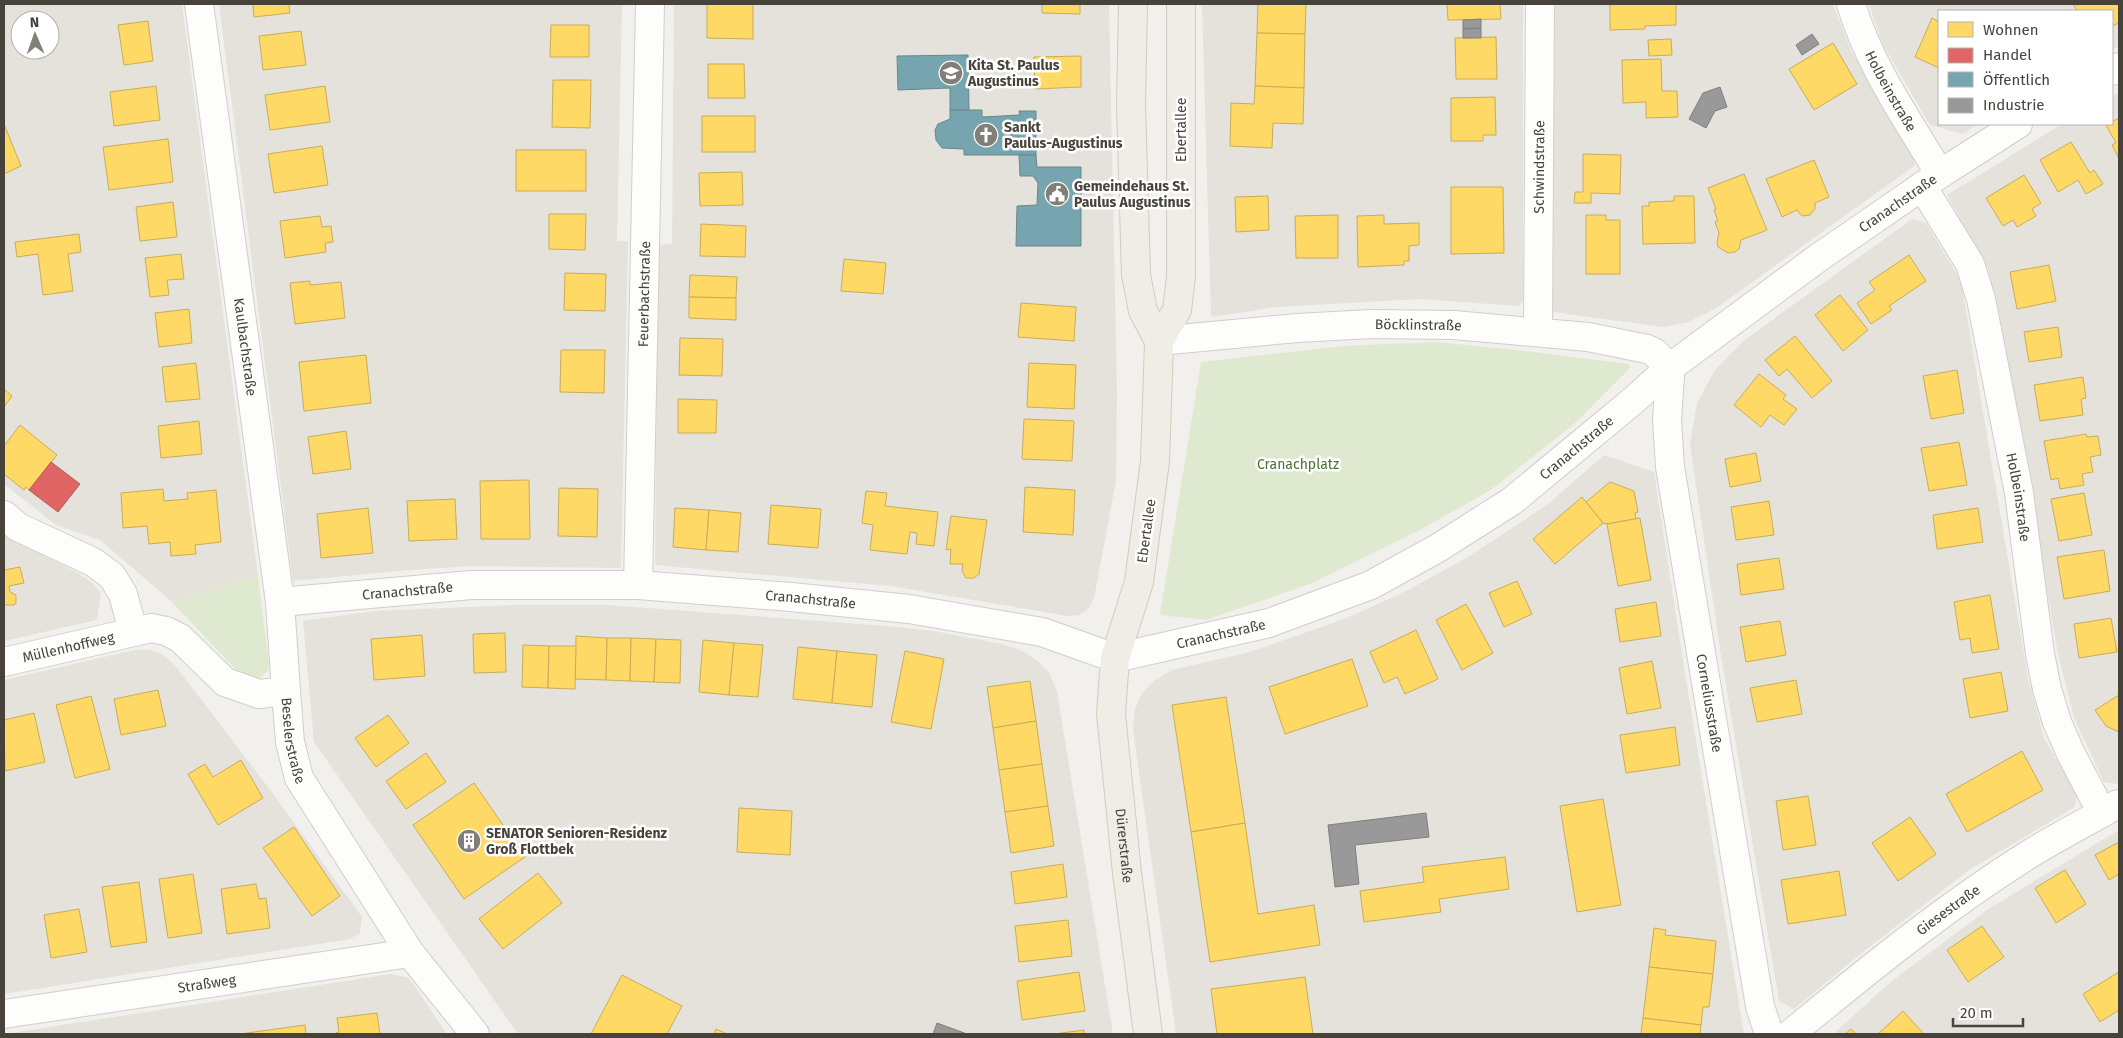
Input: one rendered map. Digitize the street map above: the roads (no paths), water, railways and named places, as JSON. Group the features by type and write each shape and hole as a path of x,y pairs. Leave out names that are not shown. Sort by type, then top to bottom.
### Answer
{"main road":[{"name":"Ebertallee","path":"1133,4 1131,105 1136,275 1143,311 1159,341"},
{"name":"Ebertallee","path":"1115,658 1139,582 1155,461 1159,341 1177,310 1181,277 1181,4"},
{"name":"Dürerstraße","path":"1115,658 1111,714 1127,873 1148,1034"}],"street":[{"name":"Kaulbachstraße","path":"199,4 280,602 286,691"},
{"name":"Feuerbachstraße","path":"638,585 650,4"},
{"name":"Schwindstraße","path":"1538,331 1540,4"},
{"name":"Holbeinstraße","path":"1851,4 1866,47 1970,264 1981,299 2019,493 2040,654 2047,688 2057,722 2071,754 2111,808"},
{"name":"Cranachstraße","path":"280,602 471,585 638,585 791,597 908,609 1042,632 1115,658 1269,623 1371,584 1438,548 1512,501 1634,400 1668,369 1818,258 1931,180 2016,125"},
{"name":"Böcklinstraße","path":"1159,341 1296,328 1371,324 1454,325 1538,331 1647,349 1659,356 1668,369"},
{"name":"Corneliusstraße","path":"1668,369 1670,385 1668,444 1670,467 1760,1006 1769,1034"},
{"path":"4,515 18,527 94,562 112,576 123,594 133,631"},
{"name":"Beselerstraße","path":"133,631 151,628 166,631 180,638 225,682 259,694 286,691 290,742 298,778 410,953 475,1034"},
{"name":"Müllenhoffweg","path":"4,662 133,631"},
{"name":"Giesestraße","path":"1790,1034 1862,975 1944,912 2028,855 2111,808"},
{"name":"Straßweg","path":"4,1014 410,953"}],"place":[{"name":"Kita St. Paulus Augustinus","path":"951,73"},
{"name":"Sankt Paulus-Augustinus","path":"986,135"},
{"name":"Gemeindehaus St. Paulus Augustinus","path":"1057,194"},
{"name":"SENATOR Senioren-Residenz Groß Flottbek","path":"469,841"}],"park label":[{"name":"Cranachplatz","path":"1298,464"}]}
